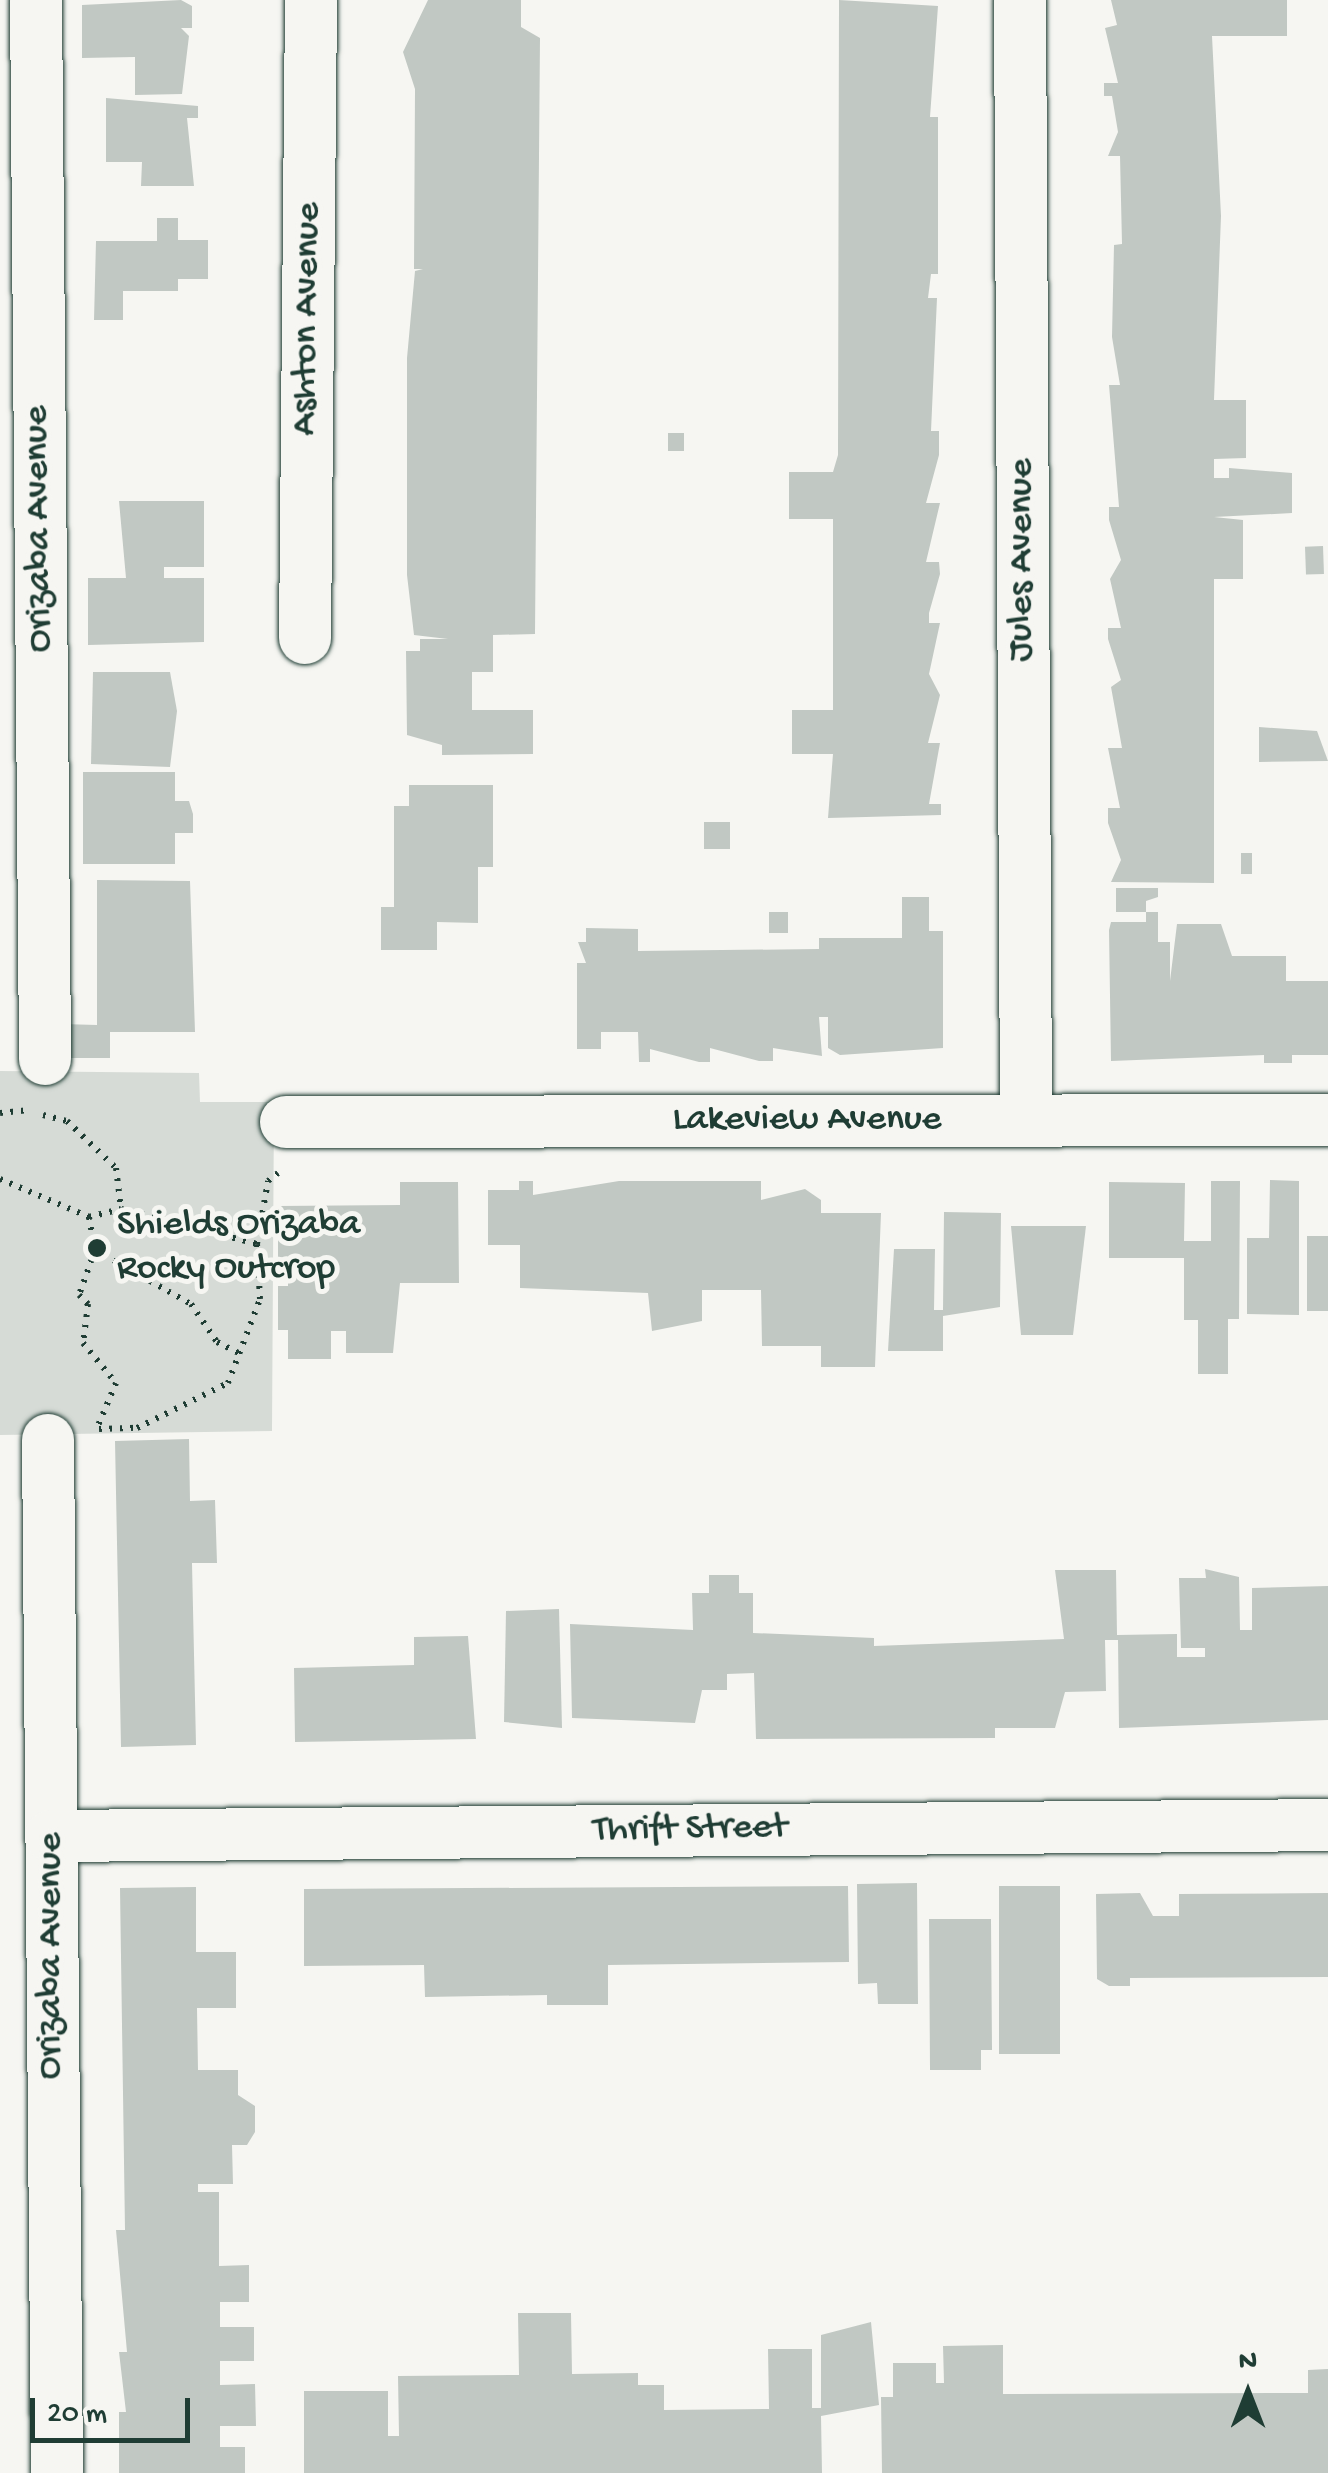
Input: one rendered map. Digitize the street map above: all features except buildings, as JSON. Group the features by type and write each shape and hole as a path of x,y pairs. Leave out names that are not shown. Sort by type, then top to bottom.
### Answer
{"street":[{"name":"Orizaba Avenue","path":"36,0 45,1059"},
{"name":"Ashton Avenue","path":"305,638 311,0"},
{"name":"Jules Avenue","path":"1020,0 1026,1120"},
{"name":"Lakeview Avenue","path":"286,1122 1328,1120"},
{"name":"Orizaba Avenue","path":"48,1440 57,2473"},
{"name":"Thrift Street","path":"51,1836 1328,1825"}],"path":[{"path":"0,1113 67,1120 116,1168 121,1209"},
{"path":"48,1440 101,1428 137,1428 228,1384 260,1299 257,1244 268,1182 285,1167 286,1122"},
{"path":"0,1179 89,1217 121,1209 257,1244"},
{"path":"89,1217 95,1250 78,1295 88,1304 83,1343 116,1382 101,1428"},
{"path":"95,1250 192,1304 217,1342 239,1354"}],"shaded area":[{"path":"0,1071 199,1073 200,1102 274,1102 272,1431 0,1435"}],"place":[{"name":"Shields Orizaba Rocky Outcrop","path":"97,1248"}]}
